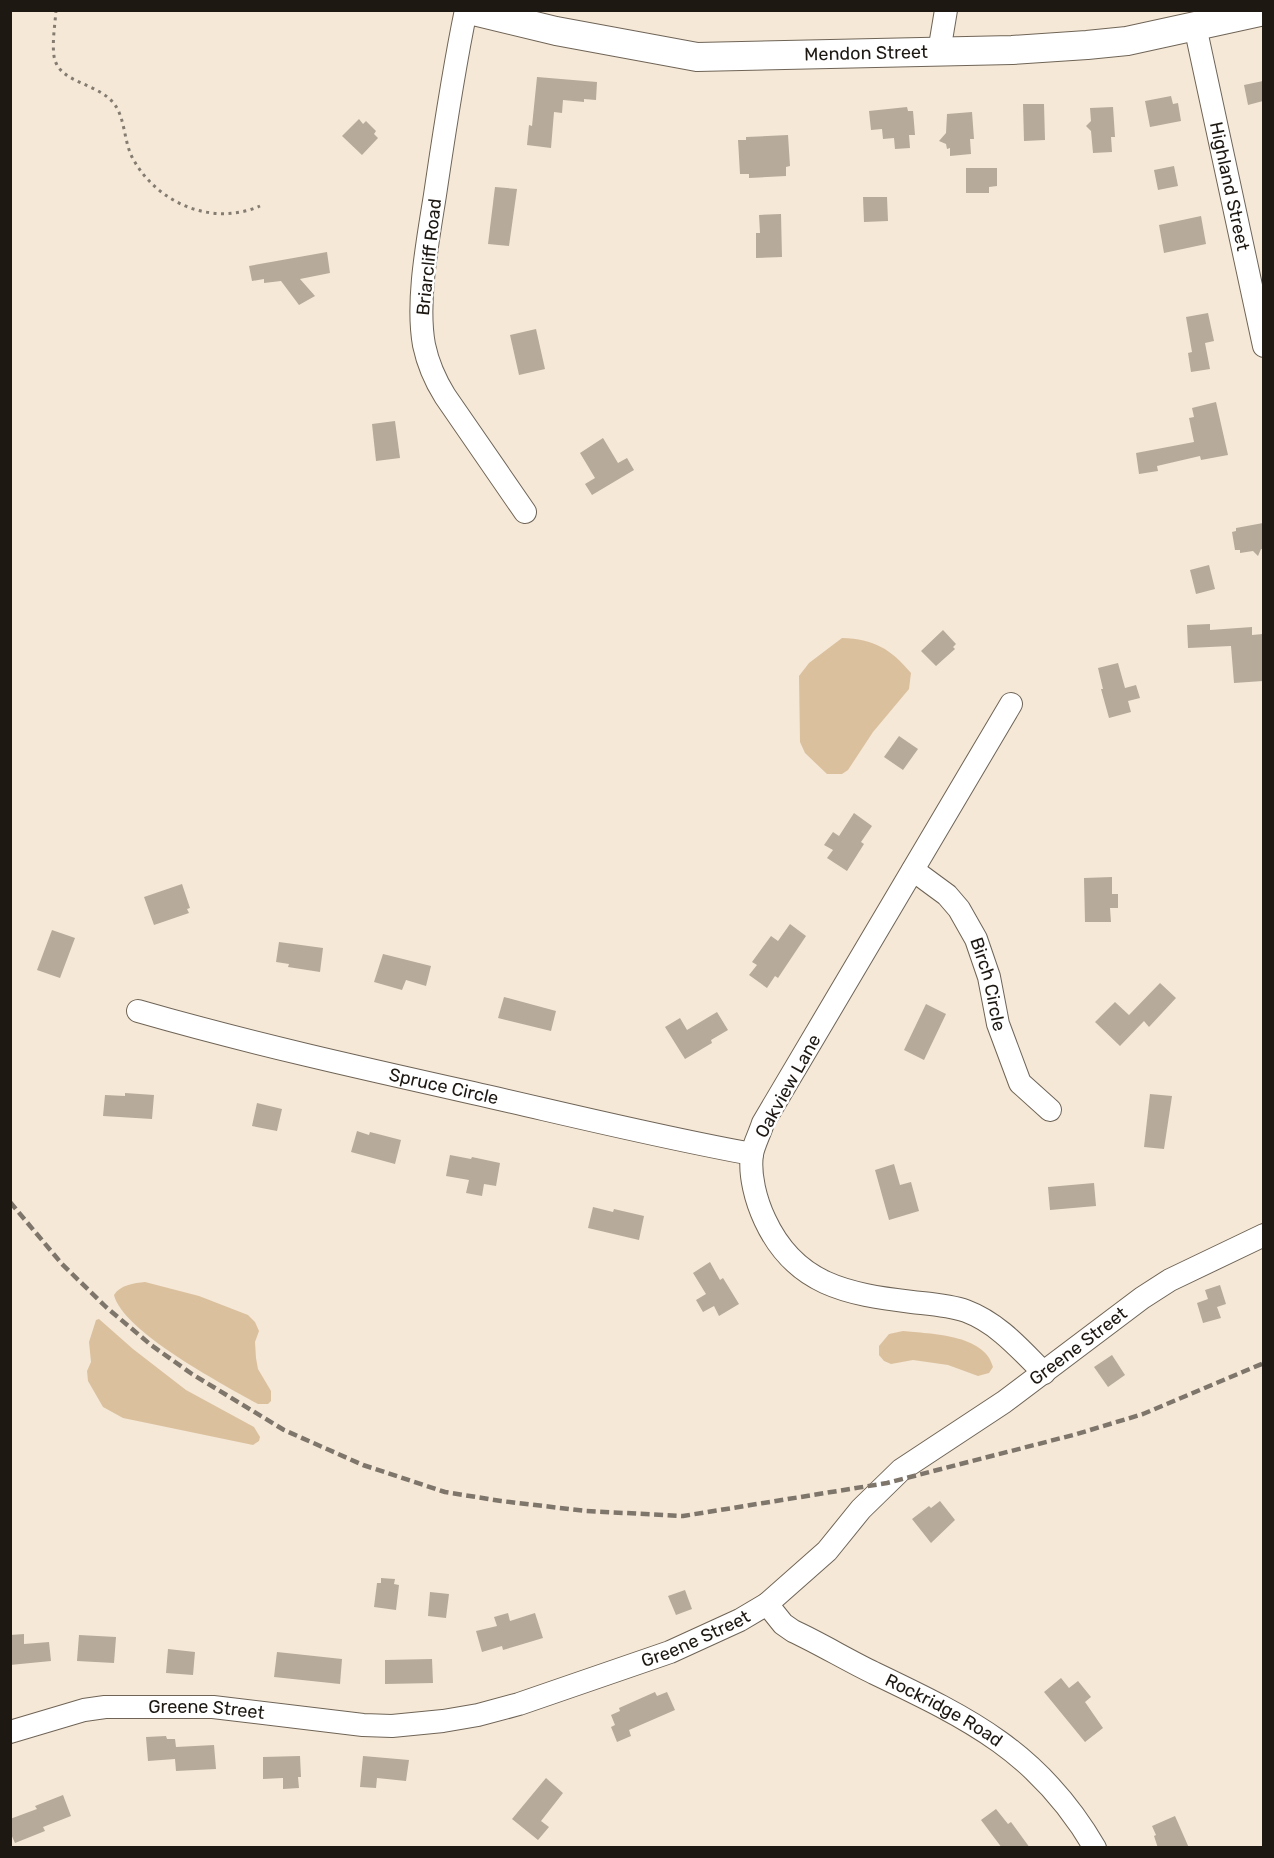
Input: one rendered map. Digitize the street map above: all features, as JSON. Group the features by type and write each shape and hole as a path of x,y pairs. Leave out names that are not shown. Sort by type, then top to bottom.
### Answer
{"main road":[{"name":"Mendon Street","path":"467,10 556,31 697,57 1012,50 1087,45 1127,40 1263,11"}],"street":[{"name":"Briarcliff Road","path":"467,10 456,57 429,234 423,304 424,344 435,379 445,396 525,512"},
{"path":"939,52 946,10"},
{"name":"Highland Street","path":"1195,26 1263,346"},
{"name":"Oakview Lane","path":"1011,704 763,1124 752,1154 753,1183 761,1211 773,1238 791,1261 812,1276 865,1295 965,1310 1003,1332 1044,1373"},
{"name":"Birch Circle","path":"913,870 947,895 959,909 976,939 989,977 998,1024 1020,1083 1050,1110"},
{"name":"Spruce Circle","path":"138,1011 326,1060 679,1140 752,1154"},
{"name":"Greene Street","path":"10,1732 84,1710 105,1707 213,1707 363,1725 392,1726 466,1717 519,1704 670,1652 721,1630 767,1604 826,1551 861,1509 913,1460 979,1420 1142,1298 1170,1280 1263,1235"},
{"name":"Rockridge Road","path":"767,1604 783,1624 794,1631 979,1726 1004,1744 1043,1777 1062,1798 1095,1848"}],"path":[{"path":"56,10 54,57 57,66 72,80 98,89 111,99 118,108 133,158 150,181 177,201 210,214 239,213 260,206"}],"shaded area":[{"path":"842,638 873,643 881,647 911,673 909,689 873,732 848,770 842,774 827,774 805,753 800,742 799,676 809,663"},
{"path":"145,1282 199,1296 248,1315 255,1322 259,1331 255,1342 256,1358 258,1369 271,1391 271,1401 268,1404 258,1404 242,1395 177,1356 136,1325 121,1310 114,1295 124,1287"},
{"path":"99,1319 186,1390 254,1427 260,1437 259,1441 253,1445 123,1418 103,1407 88,1381 87,1371 91,1362 89,1342 96,1320"},
{"path":"903,1331 941,1335 968,1342 988,1356 993,1367 989,1373 978,1376 948,1365 913,1360 891,1364 884,1361 879,1355 879,1346 889,1334"}],"building":[{"path":"537,77 597,82 596,100 584,99 584,102 563,100 562,113 554,112 551,148 527,145 529,125 532,126"},
{"path":"1263,81 1263,101 1248,105 1244,85"},
{"path":"1171,96 1173,104 1178,103 1181,121 1150,127 1145,101"},
{"path":"1023,104 1044,104 1045,140 1024,141"},
{"path":"907,107 908,111 913,111 915,135 909,135 910,148 895,149 894,138 883,139 882,129 871,130 869,111"},
{"path":"1113,107 1115,137 1111,137 1112,152 1093,153 1091,131 1086,126 1091,121 1090,108"},
{"path":"972,112 974,139 970,139 971,154 950,156 950,148 947,149 946,144 939,141 946,133 947,114"},
{"path":"359,119 363,124 366,121 376,131 374,134 378,138 362,155 342,136"},
{"path":"788,135 790,166 786,167 786,176 749,178 749,174 740,174 738,140 746,140 746,137"},
{"path":"1174,166 1178,186 1158,190 1154,170"},
{"path":"966,168 997,168 997,186 989,187 989,193 966,193"},
{"path":"495,187 517,189 509,246 488,244"},
{"path":"863,197 887,197 888,221 864,222"},
{"path":"781,214 782,257 756,258 756,233 760,233 759,215"},
{"path":"1201,216 1206,244 1164,253 1159,225"},
{"path":"327,252 330,273 300,279 315,296 299,305 281,281 264,283 264,279 252,281 249,266"},
{"path":"1208,313 1214,341 1205,343 1210,369 1191,372 1188,353 1192,352 1186,317"},
{"path":"536,329 545,369 519,375 510,335"},
{"path":"1216,402 1228,455 1201,460 1200,456 1157,466 1158,471 1139,474 1136,453 1194,442 1189,418 1194,417 1192,408"},
{"path":"395,421 400,458 376,461 372,424"},
{"path":"603,438 618,463 627,458 634,470 592,495 585,484 595,478 580,453"},
{"path":"1263,523 1263,549 1258,556 1253,551 1240,553 1240,550 1235,550 1232,532 1236,531 1236,528"},
{"path":"1209,565 1215,589 1196,594 1190,570"},
{"path":"1210,624 1210,630 1252,627 1252,635 1263,634 1263,681 1234,683 1231,646 1188,648 1187,625"},
{"path":"943,630 956,644 953,647 955,649 936,666 921,651"},
{"path":"1118,663 1125,688 1136,685 1140,698 1128,701 1131,712 1109,718 1098,668"},
{"path":"899,736 918,749 903,770 884,757"},
{"path":"854,813 872,826 861,842 864,844 847,871 827,858 833,850 824,845 833,832 839,836"},
{"path":"1112,877 1112,894 1118,894 1118,908 1110,908 1111,922 1085,922 1084,878"},
{"path":"182,884 190,908 187,909 189,913 154,925 144,897"},
{"path":"790,924 806,936 778,978 775,976 767,988 749,975 757,965 752,962 771,936 778,941"},
{"path":"52,930 75,938 60,978 37,970"},
{"path":"279,942 323,948 320,972 288,967 289,964 276,962"},
{"path":"383,954 431,966 426,986 406,980 402,990 374,982"},
{"path":"1160,983 1176,998 1149,1027 1144,1021 1120,1046 1095,1022 1115,1002 1129,1015"},
{"path":"504,997 556,1011 551,1031 498,1018"},
{"path":"926,1004 946,1014 924,1060 904,1050"},
{"path":"717,1012 728,1030 711,1040 712,1043 685,1059 665,1027 680,1018 687,1030"},
{"path":"125,1093 154,1095 152,1119 103,1116 105,1095 125,1096"},
{"path":"1150,1094 1172,1096 1164,1149 1144,1147"},
{"path":"257,1103 282,1109 277,1131 252,1126"},
{"path":"357,1131 401,1140 395,1164 351,1152"},
{"path":"450,1155 500,1163 496,1186 484,1184 482,1196 466,1193 469,1180 446,1176"},
{"path":"894,1164 900,1185 911,1182 919,1211 889,1220 875,1170"},
{"path":"1094,1183 1096,1206 1050,1210 1048,1187"},
{"path":"593,1207 644,1216 639,1240 588,1228"},
{"path":"710,1262 720,1280 723,1278 739,1304 719,1316 714,1306 703,1312 696,1300 706,1294 693,1273"},
{"path":"1220,1285 1226,1304 1217,1307 1221,1318 1203,1323 1197,1303 1208,1299 1205,1290"},
{"path":"1112,1355 1125,1375 1108,1387 1094,1367"},
{"path":"940,1501 955,1520 931,1543 912,1519"},
{"path":"381,1578 395,1579 394,1584 399,1585 396,1610 374,1607 377,1583 381,1583"},
{"path":"685,1590 692,1609 676,1615 668,1596"},
{"path":"430,1592 449,1594 446,1618 428,1616"},
{"path":"508,1613 510,1621 535,1613 543,1638 503,1650 502,1646 482,1652 476,1631 497,1626 494,1617"},
{"path":"24,1634 24,1644 49,1642 51,1661 10,1665 10,1635"},
{"path":"79,1635 116,1637 114,1663 77,1661"},
{"path":"168,1649 195,1652 193,1675 166,1673"},
{"path":"277,1652 342,1659 340,1684 274,1677"},
{"path":"432,1659 433,1683 385,1684 385,1660"},
{"path":"1061,1678 1069,1688 1078,1681 1091,1697 1085,1702 1103,1728 1085,1742 1044,1692"},
{"path":"655,1692 657,1696 667,1692 675,1710 629,1730 631,1736 617,1742 611,1727 615,1725 611,1715 620,1711 619,1708"},
{"path":"166,1736 167,1739 175,1739 176,1747 214,1745 216,1769 176,1771 175,1759 148,1761 146,1737"},
{"path":"300,1756 299,1788 283,1789 283,1778 263,1779 263,1757"},
{"path":"363,1756 409,1760 406,1781 377,1778 376,1788 360,1787"},
{"path":"546,1778 563,1793 541,1821 549,1827 538,1840 512,1819"},
{"path":"63,1795 71,1816 43,1827 45,1831 15,1843 10,1832 10,1819 37,1809 35,1806"},
{"path":"996,1809 1008,1824 1011,1822 1030,1848 1002,1848 981,1820"},
{"path":"1175,1816 1189,1848 1158,1848 1152,1826"}],"railway":[{"path":"10,1202 62,1264 106,1307 151,1345 192,1374 284,1430 363,1465 445,1492 501,1501 586,1511 683,1516 887,1483 1077,1434 1143,1414 1264,1363"}]}
